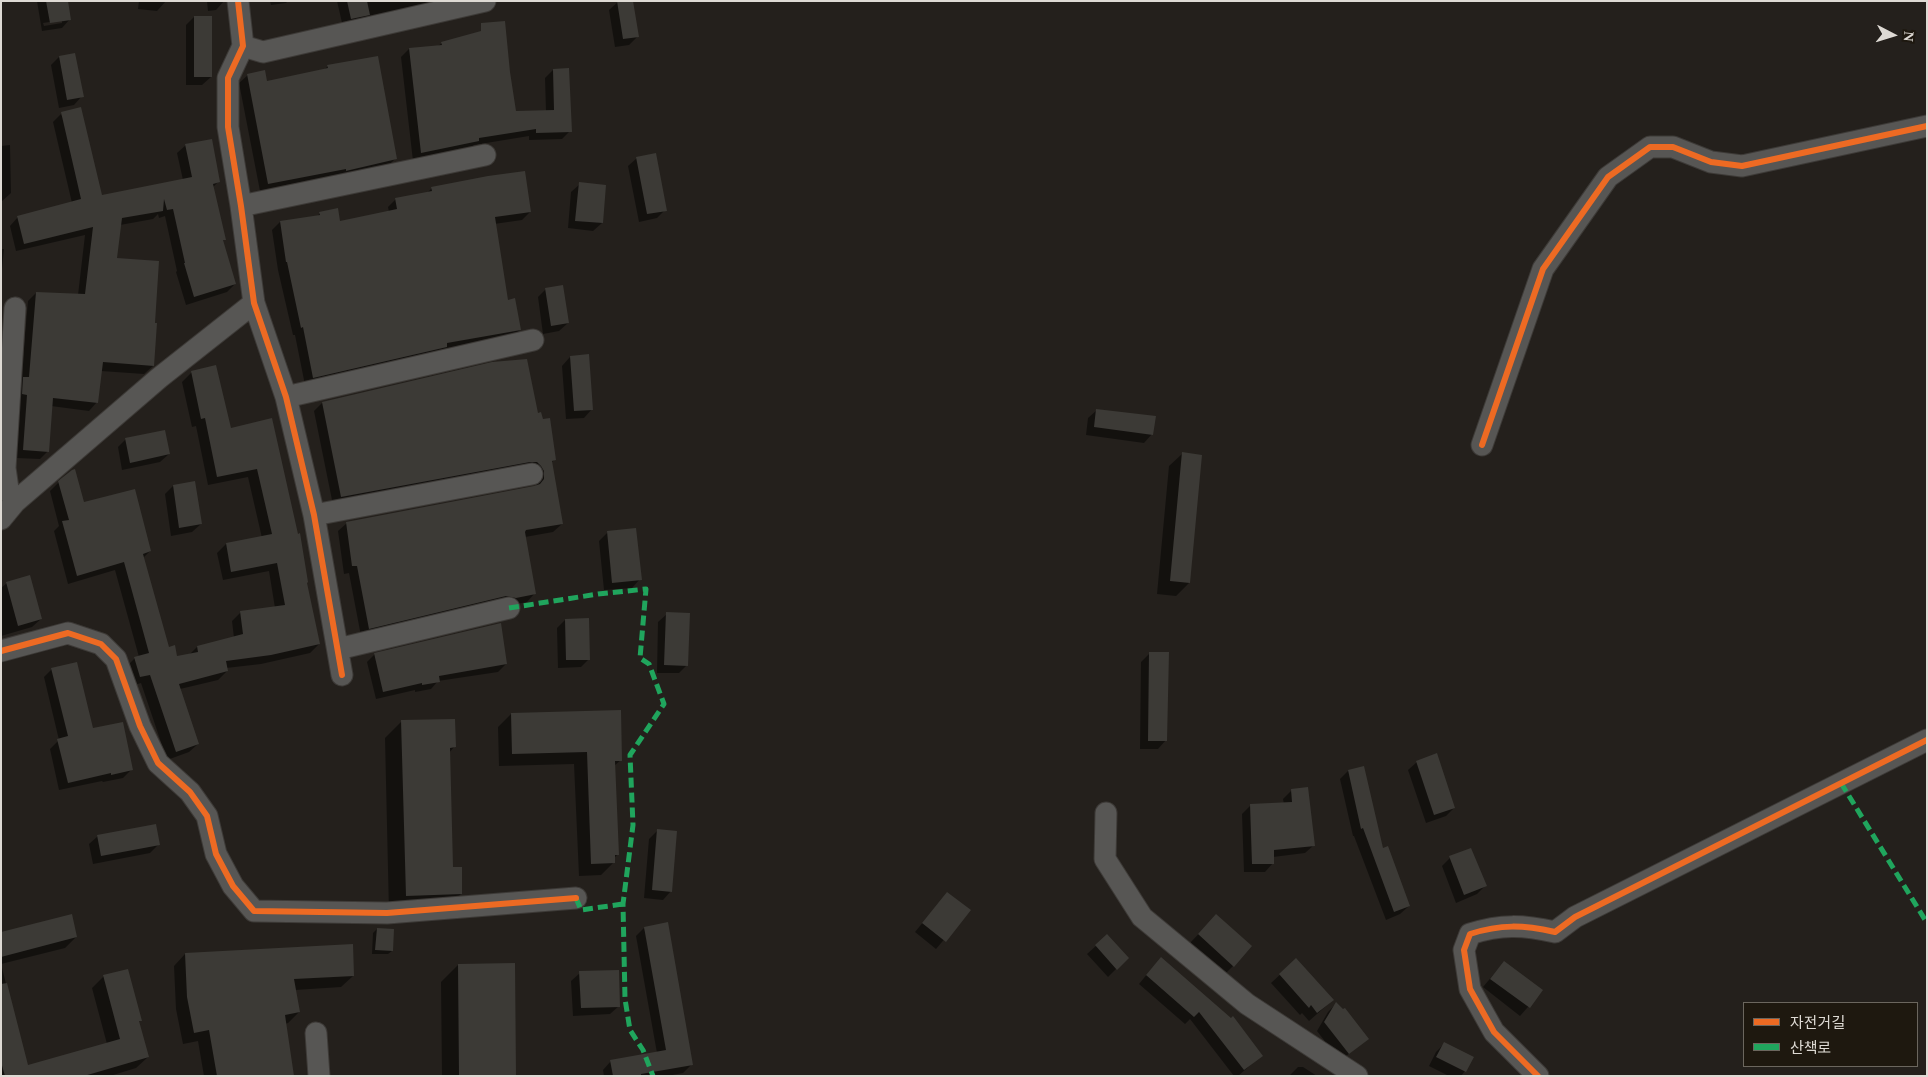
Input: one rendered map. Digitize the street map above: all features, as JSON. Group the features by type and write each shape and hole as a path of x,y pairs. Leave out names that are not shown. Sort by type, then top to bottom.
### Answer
{"street":[{"path":"238,1 243,46 228,78 228,127 254,303 286,397 314,515 342,675"},
{"path":"243,46 263,52 485,1"},
{"path":"1482,445 1543,269 1608,177 1650,146 1673,147 1711,162 1742,166 1927,126"},
{"path":"241,206 485,155"},
{"path":"1,519 15,502 159,378 254,303"},
{"path":"15,502 8,489 5,468 16,308"},
{"path":"286,397 533,340"},
{"path":"314,515 532,474"},
{"path":"338,649 510,608"},
{"path":"1,651 68,633 101,644 116,659 140,726 158,763 190,792 207,816 216,854 233,886 254,911 387,913 576,898"},
{"path":"1538,1076 1494,1032 1470,989 1464,950 1470,934 1489,928 1508,926 1530,927 1554,932 1575,917 1927,740"},
{"path":"1106,813 1105,859 1142,917 1247,1004 1357,1076"},
{"path":"316,1033 318,1076"}],"building":[{"path":"46,1 68,1 71,20 50,23"},
{"path":"347,1 367,1 370,15 351,19"},
{"path":"617,1 633,1 639,37 623,39"},
{"path":"194,16 212,16 212,77 194,77"},
{"path":"505,21 516,111 554,110 553,69 569,68 572,132 536,133 536,129 479,138 479,141 421,153 409,48 442,45 441,42 481,31 481,23"},
{"path":"75,53 84,97 67,100 59,56"},
{"path":"378,56 397,159 346,171 346,169 268,184 247,74 265,70 267,81 328,68 327,65"},
{"path":"81,107 102,195 192,177 185,144 212,139 220,182 213,184 226,240 223,240 236,284 194,297 184,263 173,209 167,210 164,199 163,211 122,218 117,258 159,261 154,366 103,362 98,403 53,398 49,452 23,450 27,395 22,394 23,377 29,377 36,292 85,294 93,227 24,244 17,216 81,199 61,112"},
{"path":"656,153 667,211 647,214 636,157"},
{"path":"525,171 531,212 495,217 508,300 515,298 521,330 447,343 447,347 313,378 303,327 301,328 286,262 280,221 320,215 319,212 338,208 340,221 397,209 395,198 432,191 431,187"},
{"path":"579,182 606,185 603,223 575,221"},
{"path":"563,285 569,323 551,326 545,288"},
{"path":"589,354 593,410 574,411 570,356"},
{"path":"527,359 538,413 541,412 543,419 550,418 556,460 552,461 563,524 526,530 525,532 536,594 516,598 506,596 369,629 357,566 352,566 346,522 534,486 540,484 544,479 544,471 537,462 530,462 341,497 322,402 492,362"},
{"path":"216,365 231,428 272,418 298,534 300,533 307,583 320,644 271,655 226,661 228,671 179,684 199,744 176,752 150,675 140,677 134,657 149,653 124,562 77,576 62,521 69,520 58,481 75,469 84,502 135,489 151,551 143,554 169,647 175,645 177,656 198,652 197,646 243,634 240,611 285,605 277,563 231,572 226,543 272,534 257,469 217,477 205,418 201,419 191,371"},
{"path":"1096,409 1156,416 1153,435 1094,427"},
{"path":"165,430 170,454 130,463 125,438"},
{"path":"1182,452 1202,455 1190,583 1170,581"},
{"path":"195,481 202,524 179,528 173,485"},
{"path":"636,528 642,580 612,583 607,531"},
{"path":"30,575 42,619 18,626 6,582"},
{"path":"666,612 690,613 688,666 664,665"},
{"path":"589,618 590,660 566,660 565,619"},
{"path":"501,623 507,664 439,676 440,682 422,685 422,683 383,692 374,653"},
{"path":"1149,652 1169,652 1167,741 1148,741"},
{"path":"77,662 93,728 123,722 133,770 68,783 57,739 68,736 51,668"},
{"path":"621,710 622,761 615,761 619,855 615,855 615,863 591,864 587,752 512,754 511,713"},
{"path":"455,719 456,747 450,748 453,867 462,867 462,894 406,896 401,720"},
{"path":"1437,753 1455,808 1434,815 1416,761"},
{"path":"1364,766 1383,848 1388,846 1410,906 1394,912 1363,828 1361,829 1348,770"},
{"path":"1308,787 1315,846 1274,850 1274,864 1252,864 1250,804 1292,802 1291,789"},
{"path":"156,824 160,845 101,856 97,835"},
{"path":"657,829 677,831 672,892 652,890"},
{"path":"1471,848 1487,886 1464,895 1449,856"},
{"path":"947,892 971,910 946,942 922,923"},
{"path":"72,914 77,937 1,957 1,932"},
{"path":"1216,914 1252,946 1234,967 1198,934"},
{"path":"668,922 693,1065 641,1074 641,1076 613,1076 610,1060 666,1050 644,927"},
{"path":"377,928 394,929 393,951 375,950"},
{"path":"1107,934 1129,958 1117,970 1095,945"},
{"path":"353,944 354,976 294,979 300,1012 285,1015 294,1076 217,1076 209,1030 194,1033 187,997 185,953"},
{"path":"1161,957 1231,1018 1233,1016 1263,1056 1244,1070 1199,1012 1194,1017 1146,975"},
{"path":"1296,958 1334,1000 1317,1013 1311,1005 1309,1008 1279,974"},
{"path":"1504,961 1543,990 1530,1008 1490,979"},
{"path":"515,963 516,1076 459,1076 458,964"},
{"path":"128,969 142,1021 139,1021 149,1057 84,1076 5,1076 1,1062 1,984 7,983 28,1065 120,1039 103,975"},
{"path":"619,970 620,1007 581,1008 579,971"},
{"path":"1336,1002 1343,1009 1345,1008 1369,1039 1349,1054 1324,1022"},
{"path":"1444,1042 1474,1057 1466,1072 1436,1057"}],"marked path":[{"path":"509,608 598,594 646,589 640,658 649,664 664,704 630,755 633,825 623,904 625,999 630,1030 643,1050 653,1076"},
{"path":"1841,783 1927,923"},
{"path":"576,898 581,910 623,904"}],"cycle path":[{"path":"238,1 243,46 228,78 228,127 254,303 286,397 314,515 342,675"},
{"path":"1482,445 1543,269 1608,177 1650,147 1673,147 1711,162 1742,166 1927,126"},
{"path":"1,651 68,633 101,644 116,659 140,726 158,763 190,792 207,816 216,854 233,886 254,911 387,913 576,898"},
{"path":"1538,1076 1494,1032 1470,989 1464,950 1470,934 1502,927 1533,928 1555,932 1575,917 1927,740"}]}
